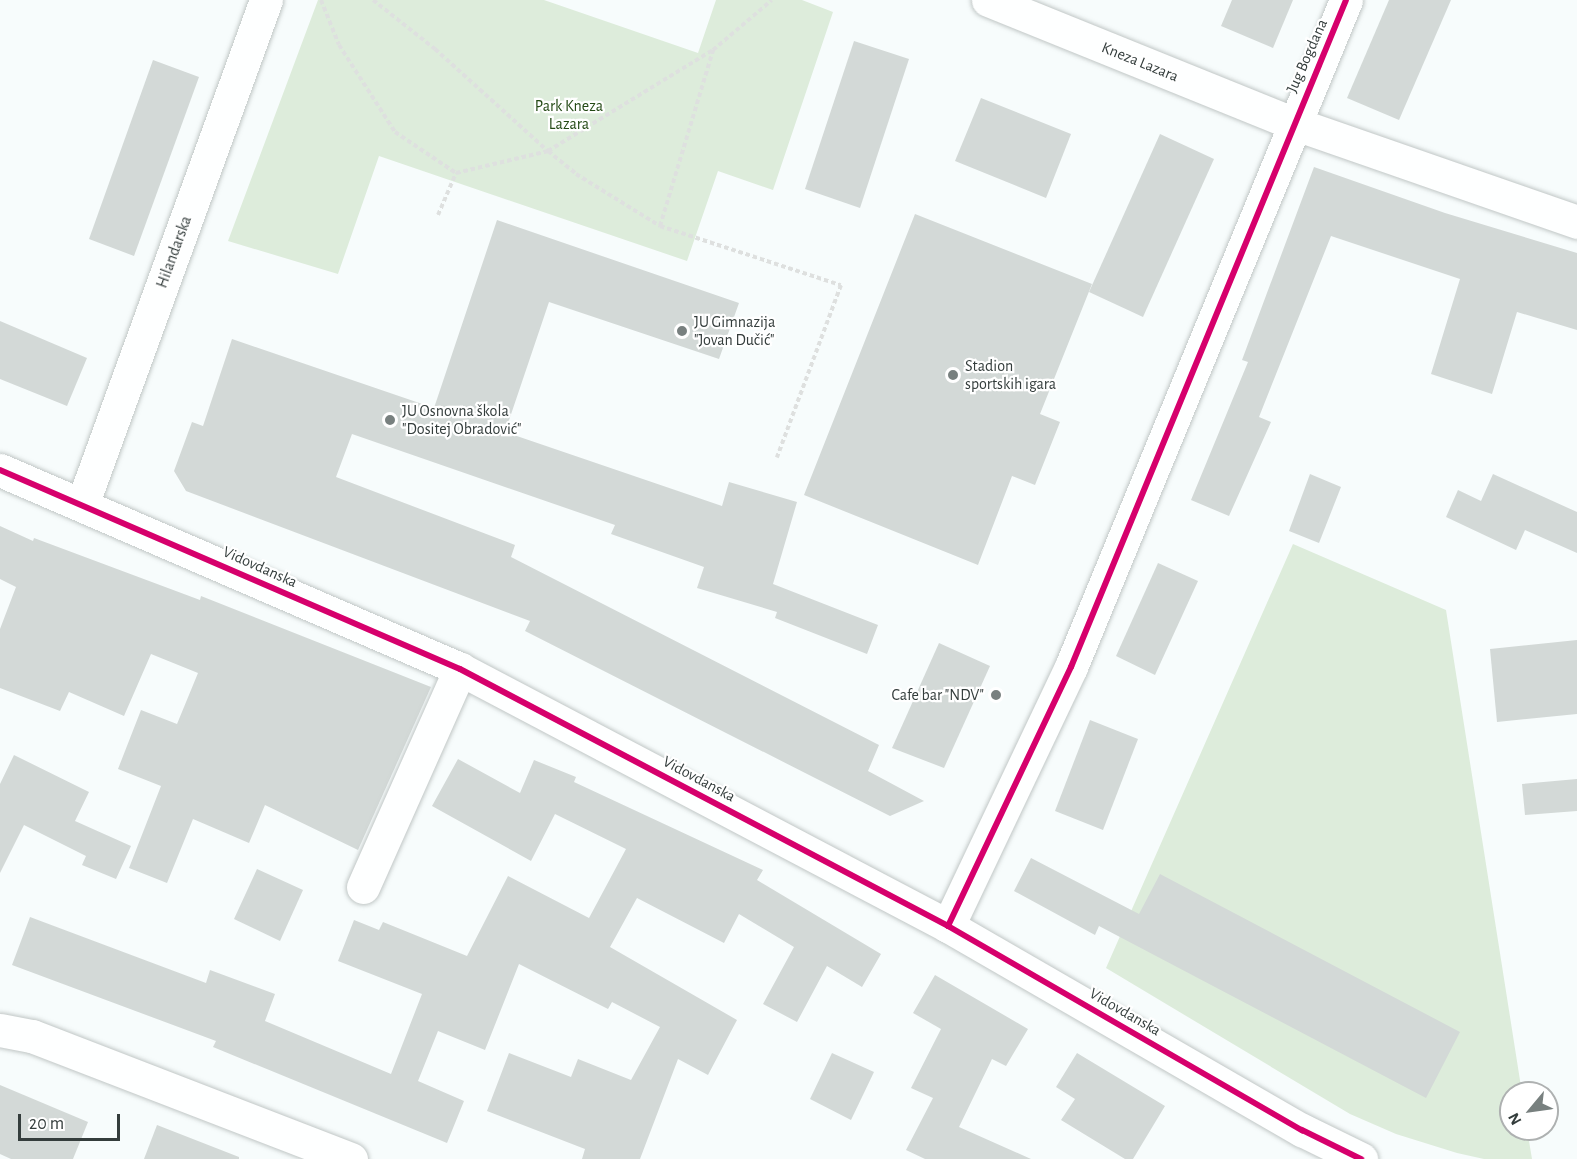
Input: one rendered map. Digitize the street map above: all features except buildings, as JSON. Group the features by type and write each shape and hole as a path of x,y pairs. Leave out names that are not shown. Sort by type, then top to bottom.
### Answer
{"street":[{"name":"Hilandarska","path":"82,505 266,0"},
{"name":"Kneza Lazara","path":"988,0 1293,123 1577,222"},
{"name":"Jug Bogdana","path":"948,926 1071,668 1293,123 1347,0"},
{"name":"Vidovdanska","path":"0,470 460,669 948,926 1302,1130 1361,1159"},
{"path":"363,887 460,669"},
{"path":"0,1030 32,1036 351,1159"}],"path":[{"path":"321,0 339,45 395,132 456,173 548,151 713,50 772,0"},
{"path":"373,0 435,49 576,174 660,226 841,285 777,457"},
{"path":"660,226 713,50"},
{"path":"438,215 456,173"}],"green space":[{"name":"Park Kneza Lazara","path":"318,0 544,0 698,53 716,0 802,0 833,12 773,190 718,171 687,261 379,156 338,274 228,241"},
{"path":"1293,544 1446,610 1520,1081 1499,1081 1499,1141 1529,1141 1532,1159 1484,1159 1457,1153 1396,1134 1350,1114 1106,968"}],"cycle path":[{"path":"948,926 1071,667 1346,0"},
{"path":"0,470 460,669 948,926 1302,1130 1361,1159"}],"place":[{"name":"JU Gimnazija \"Jovan Dučić\"","path":"682,331"},
{"name":"Stadion sportskih igara","path":"953,375"},
{"name":"JU Osnovna škola \"Dositej Obradović\"","path":"390,420"},
{"name":"Cafe bar \"NDV\"","path":"996,695"}]}
